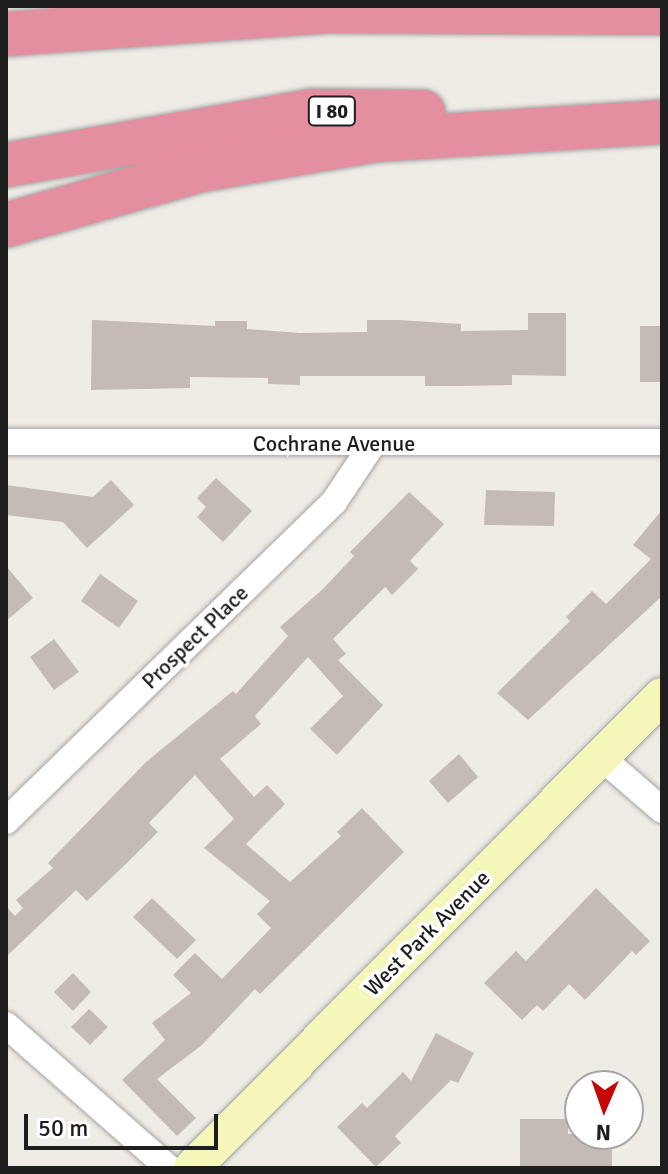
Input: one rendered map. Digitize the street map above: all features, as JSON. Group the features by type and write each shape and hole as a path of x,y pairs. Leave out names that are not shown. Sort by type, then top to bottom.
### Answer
{"highway":[{"path":"6,34 111,29 323,11 662,13"},
{"path":"6,59 111,29"},
{"name":"I 80","path":"6,165 311,111 662,113"},
{"path":"6,225 200,170 376,140 662,122"}],"street":[{"name":"Cochrane Avenue","path":"6,442 372,445 662,442"},
{"name":"Prospect Place","path":"6,821 334,502 372,445"},
{"name":"West Park Avenue","path":"192,1168 662,696"},
{"path":"602,758 662,810"},
{"path":"6,1025 169,1168"}],"building":[{"path":"528,313 566,313 566,376 512,375 512,385 461,386 425,386 425,376 300,376 300,385 268,384 268,378 190,377 190,388 91,390 92,320 215,326 215,321 247,321 247,329 300,333 367,332 367,320 461,324 461,331 528,330"},
{"path":"640,326 662,326 662,382 640,382"},
{"path":"216,478 252,511 223,542 197,517 206,507 197,498"},
{"path":"111,480 134,505 87,548 63,522 6,515 6,485 93,497"},
{"path":"486,490 555,492 554,526 484,525"},
{"path":"409,492 444,524 410,561 418,569 392,595 385,587 333,639 346,654 338,660 383,705 337,755 310,729 343,696 308,657 255,716 261,724 220,759 254,797 267,785 285,804 246,844 290,882 341,836 337,832 362,808 404,852 260,994 255,989 202,1045 157,1079 196,1118 177,1136 122,1080 165,1040 152,1023 191,993 173,975 195,953 222,979 271,928 257,914 270,901 204,848 234,819 195,775 149,823 158,832 134,856 87,901 76,890 6,957 6,906 15,916 23,908 16,900 53,868 48,863 146,762 233,691 236,694 288,636 280,627 323,589 354,556 350,552"},
{"path":"662,510 662,596 528,720 497,693 570,621 566,617 592,591 606,604 651,559 633,545"},
{"path":"6,566 33,598 6,621"},
{"path":"100,574 138,601 119,628 81,601"},
{"path":"54,639 79,672 54,690 30,657"},
{"path":"459,754 478,777 448,803 429,781"},
{"path":"596,888 650,941 636,955 632,951 585,1000 569,984 543,1011 537,1005 522,1020 484,983 516,951 526,961"},
{"path":"152,898 196,940 177,959 133,917"},
{"path":"73,973 91,992 73,1011 54,992"},
{"path":"89,1009 108,1027 90,1045 71,1027"},
{"path":"436,1033 474,1053 458,1083 451,1080 395,1136 401,1143 376,1167 337,1127 362,1103 367,1108 403,1072 411,1081"},
{"path":"520,1119 564,1119 564,1150 612,1150 612,1168 520,1168"}]}
